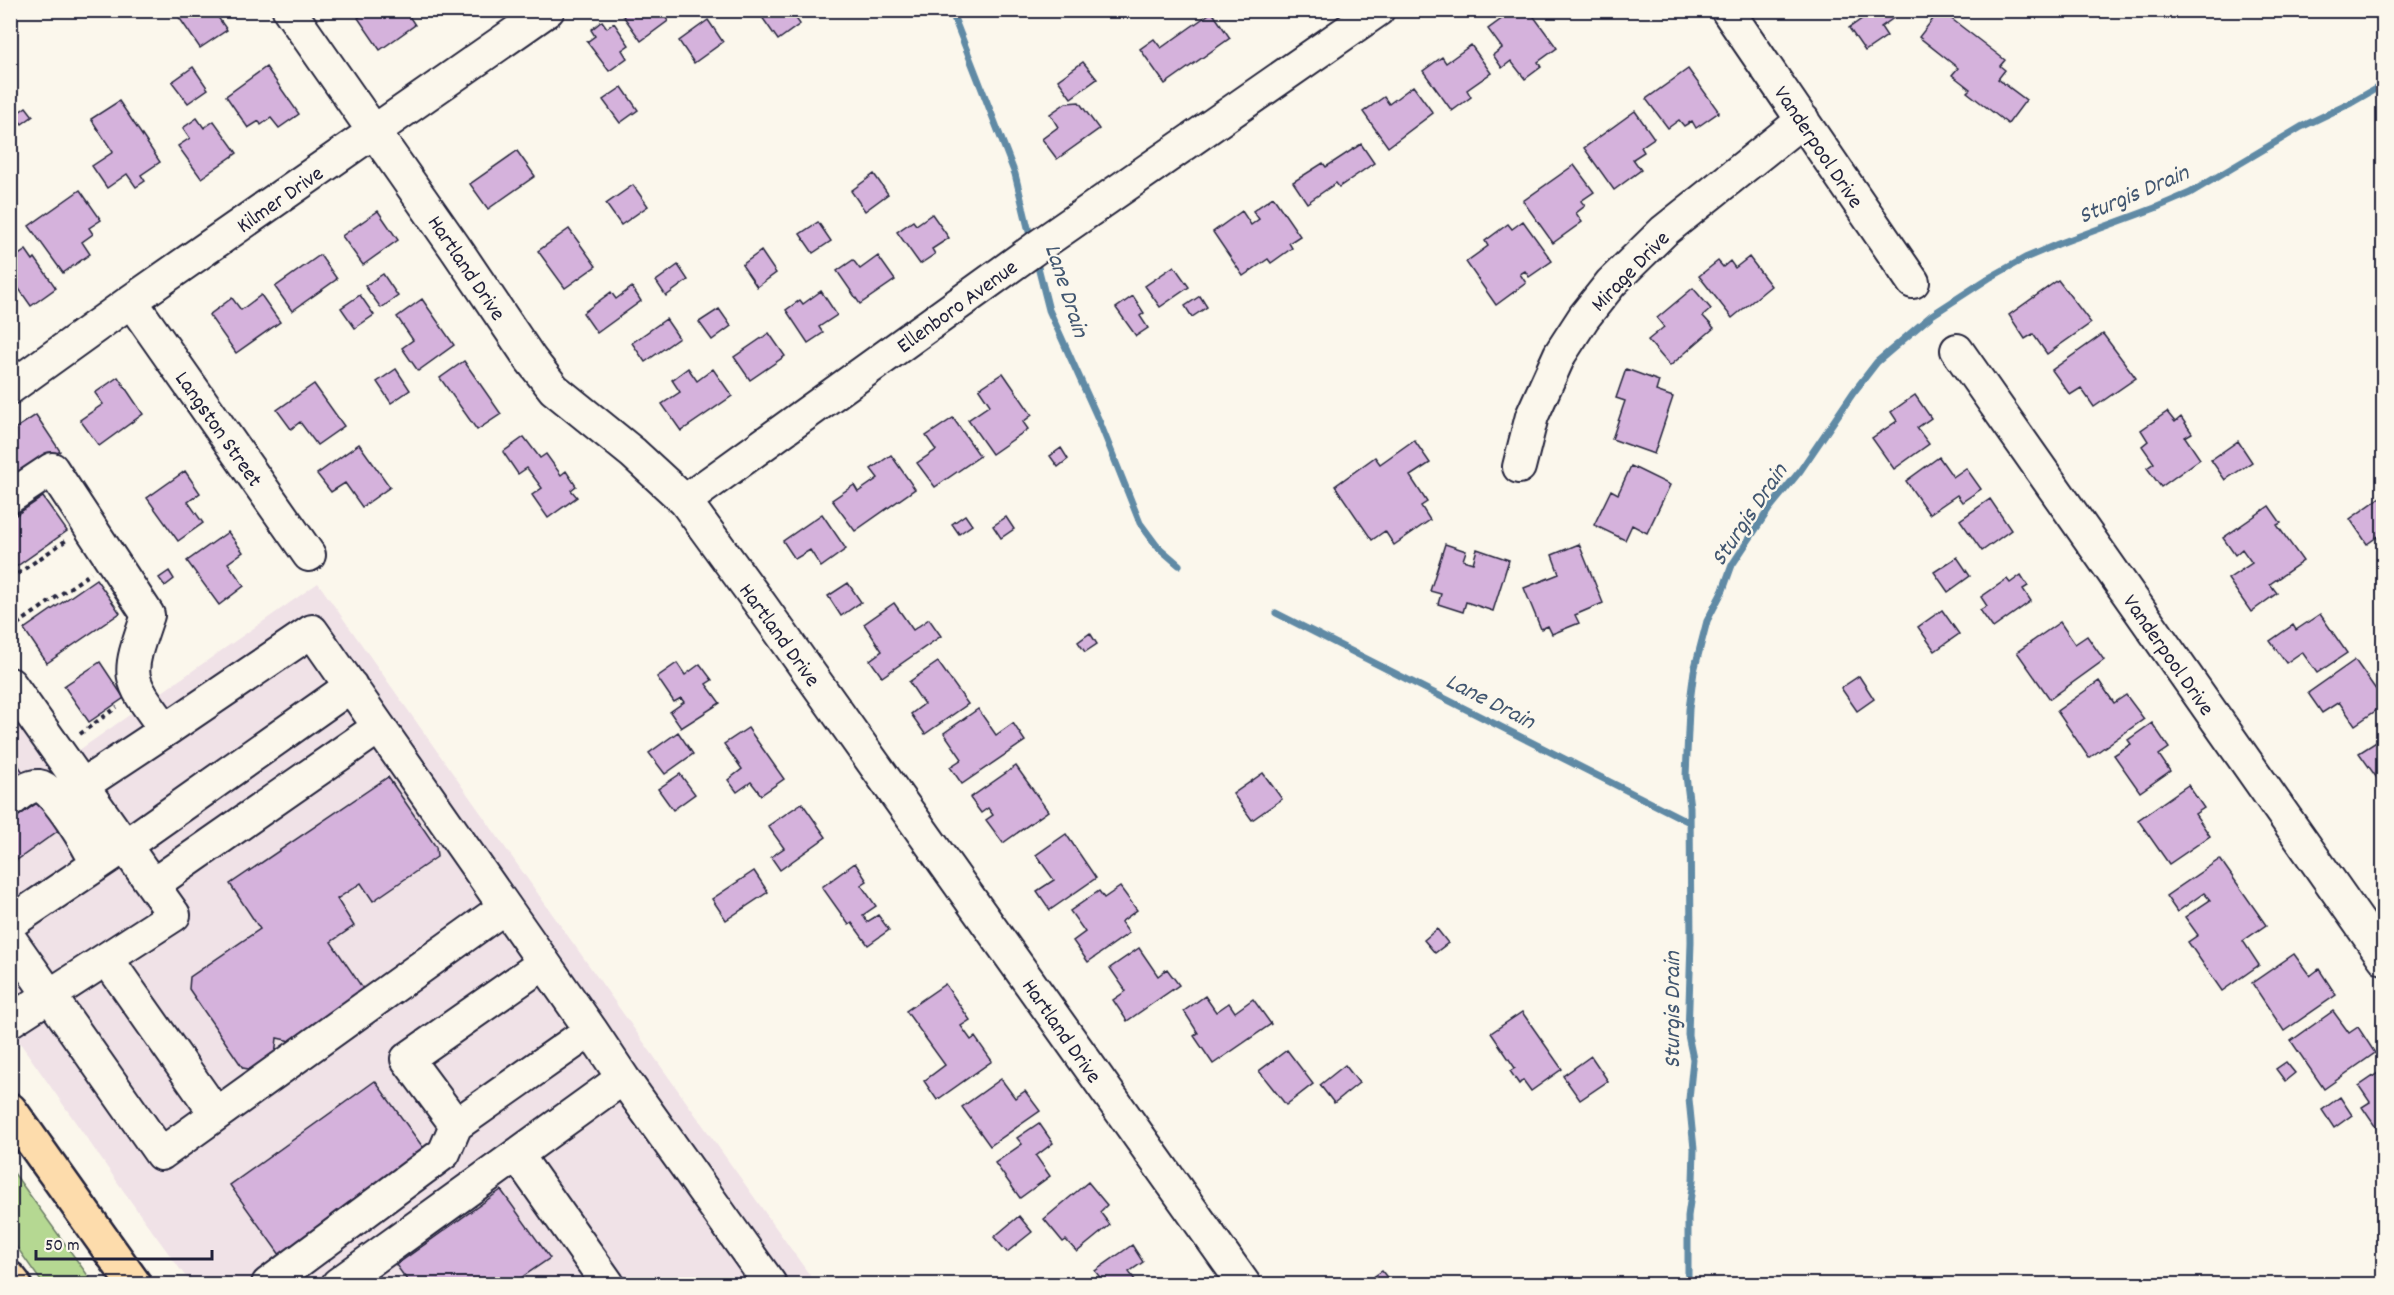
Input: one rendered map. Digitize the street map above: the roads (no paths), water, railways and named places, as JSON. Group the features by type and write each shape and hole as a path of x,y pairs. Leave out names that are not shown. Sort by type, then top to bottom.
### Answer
{"main road":[{"path":"10,1110 20,1132 134,1284"},
{"path":"10,1279 14,1284"}],"street":[{"name":"Hartland Drive","path":"289,10 531,360 554,389 633,453 685,501 761,604 1244,1284"},
{"name":"Kilmer Drive","path":"10,388 130,301 548,10"},
{"name":"Ellenboro Avenue","path":"685,501 1006,269 1378,10"},
{"name":"Vanderpool Drive","path":"1727,10 1913,282"},
{"name":"Mirage Drive","path":"1519,467 1532,416 1560,354 1604,291 1664,231 1803,120"},
{"name":"Langston Street","path":"130,301 309,555"},
{"name":"Vanderpool Drive","path":"1957,350 2384,958"},
{"path":"10,497 52,469 148,615 133,659 133,676 138,692 166,730"},
{"path":"83,785 312,631 768,1284"},
{"path":"10,684 174,915 10,1021"},
{"path":"10,923 126,845 351,686"},
{"path":"154,884 379,727"},
{"path":"10,801 31,787 45,788 53,795 89,847 97,864"},
{"path":"10,939 161,1154 505,907"},
{"path":"107,958 216,1114"},
{"path":"456,1125 407,1059 544,963"},
{"path":"268,1284 444,1153 456,1125 591,1030"},
{"path":"338,1284 623,1078"},
{"path":"517,1155 608,1284"}],"waterway":[{"name":"Lane Drain","path":"951,10 1015,174 1031,240"},
{"name":"Sturgis Drain","path":"1688,1284 1688,1216 1693,1181 1694,1149 1689,1099 1693,1059 1688,1035 1691,942 1690,807 1686,776 1689,709 1694,671 1707,621 1723,590 1732,565 1769,509 1800,471 1877,362 1932,315 2025,258 2190,193 2301,127 2384,84"},
{"name":"Lane Drain","path":"1036,259 1049,310 1100,423 1140,523 1157,546 1179,565"},
{"name":"Lane Drain","path":"1276,613 1689,822"}]}
